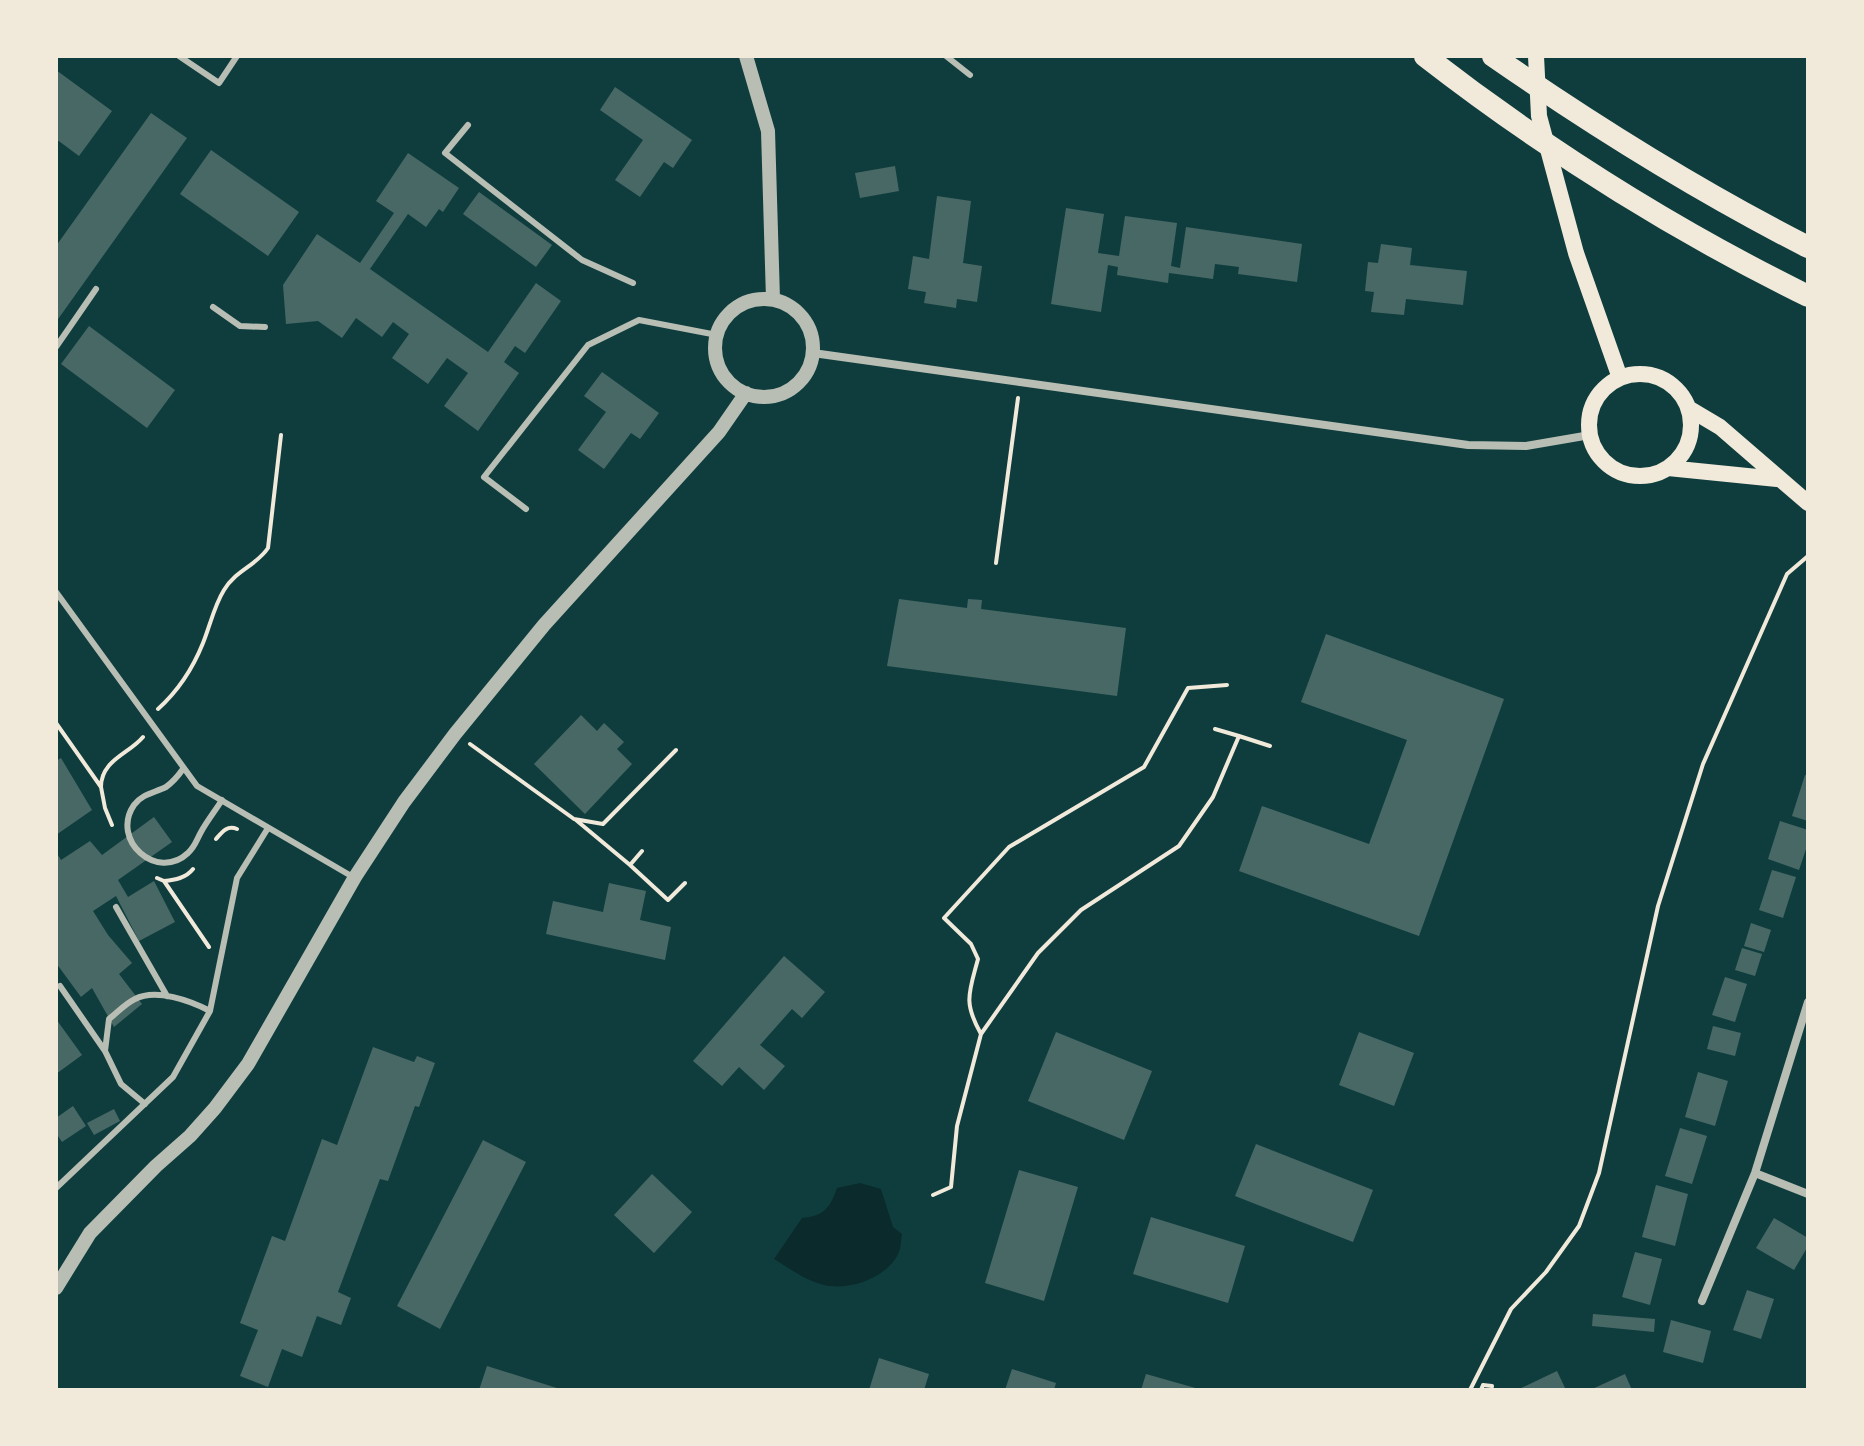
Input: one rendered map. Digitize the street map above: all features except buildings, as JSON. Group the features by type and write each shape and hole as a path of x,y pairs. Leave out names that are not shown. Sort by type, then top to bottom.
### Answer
{"highway":[{"path":"1425,56 1537,140 1659,218 1808,296"},
{"path":"1493,56 1666,169 1808,247"}],"main road":[{"path":"1536,56 1539,116 1576,253 1620,378"},
{"path":"1636,374 1667,382 1680,394 1688,408 1691,425 1688,441 1680,456 1668,468 1653,475 1637,476 1620,472 1606,464 1596,451 1590,435 1589,418 1595,401 1605,388 1620,378 1636,374"},
{"path":"1688,408 1720,427 1808,503"},
{"path":"1668,468 1778,479"}],"street":[{"path":"746,56 768,131 773,299"},
{"path":"773,299 787,304 808,325 813,353 809,368 801,380 776,396 761,397 746,393 724,376 715,349 717,335 723,321 745,303 773,299"},
{"path":"813,353 1468,445 1526,446 1590,435"},
{"path":"56,1288 90,1233 190,1136 248,1064 355,877 404,802 455,734 544,625 719,432 746,393"},
{"path":"1702,1301 1755,1173 1808,1002"},
{"path":"1755,1173 1808,1194"}],"lane":[{"path":"179,56 219,83 237,56"},
{"path":"946,56 970,75"},
{"path":"468,125 445,153 582,260 633,283"},
{"path":"56,347 96,289"},
{"path":"213,307 240,326 265,327"},
{"path":"526,509 484,477 588,345 639,320 717,335"},
{"path":"56,592 197,786 355,877"},
{"path":"183,769 166,786 144,795 129,814 129,838 143,857 166,863 188,854 222,800"},
{"path":"56,1188 173,1077 210,1011 237,878 268,828"},
{"path":"116,907 167,996"},
{"path":"60,986 105,1051 121,1084 145,1104"},
{"path":"105,1051 109,1019 137,997 167,996 190,1000 210,1011"}],"path":[{"path":"996,563 1020,384"},
{"path":"115,831 105,808 101,787 105,767 144,738 136,727 183,681 201,648 222,593 235,574 262,556 268,548 281,435"},
{"path":"1470,1390 1511,1309 1546,1272 1579,1226 1599,1173 1658,906 1703,764 1787,574 1808,556"},
{"path":"981,1034 969,1013 967,998 978,959 971,944 944,918 1009,847 1144,767 1188,688 1227,685"},
{"path":"56,723 101,787"},
{"path":"1215,729 1270,746"},
{"path":"455,734 574,819 668,900 685,883"},
{"path":"933,1195 951,1187 957,1126 981,1034 1038,953 1081,910 1179,846 1213,797 1239,736"},
{"path":"574,819 603,824 676,750"},
{"path":"216,839 224,829 232,827 259,843"},
{"path":"630,865 642,851"},
{"path":"151,875 164,881 176,880 189,874 198,863"},
{"path":"164,881 212,953"},
{"path":"1481,1390 1483,1385 1492,1386 1491,1390"}],"water":[{"path":"860,1183 881,1189 893,1227 902,1234 899,1252 886,1269 856,1284 834,1286 810,1280 774,1259 802,1218 825,1210 837,1188"}]}
